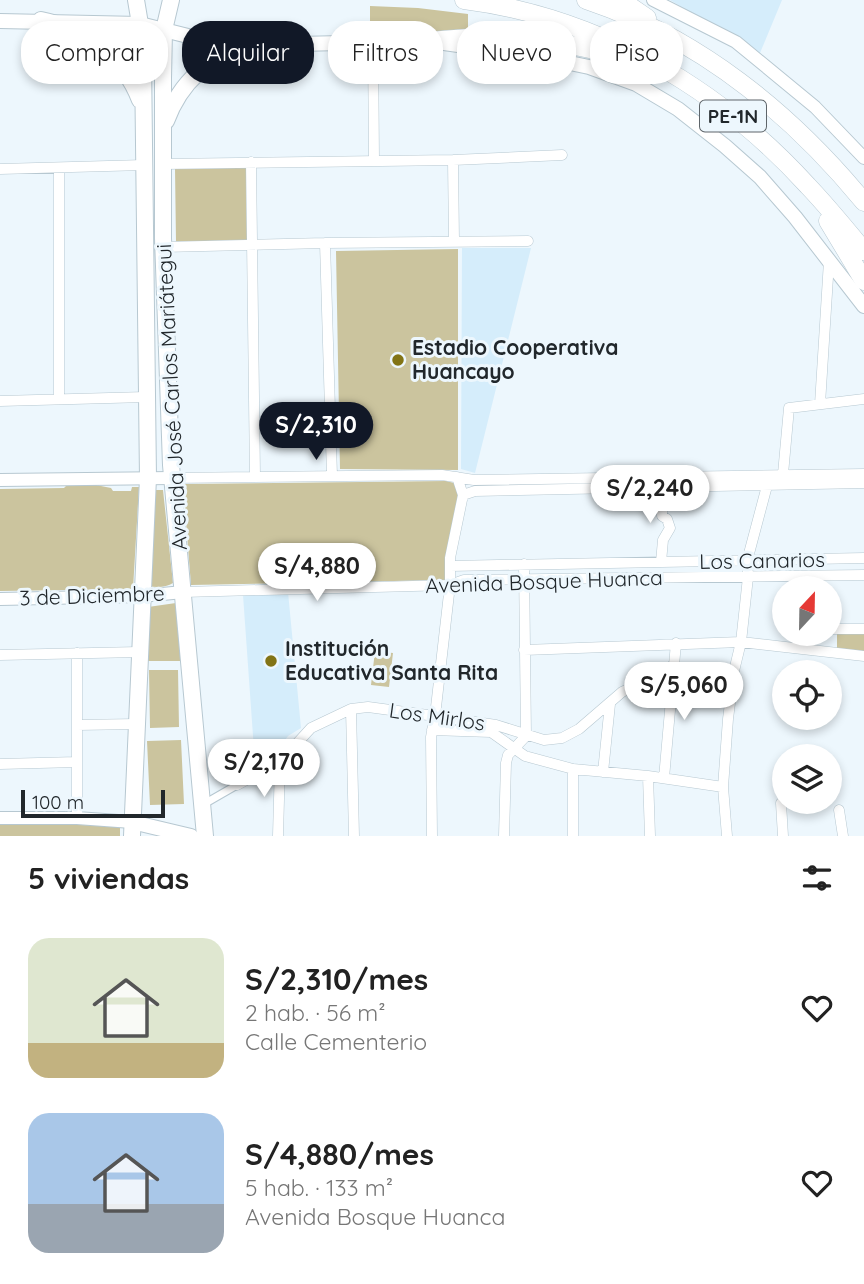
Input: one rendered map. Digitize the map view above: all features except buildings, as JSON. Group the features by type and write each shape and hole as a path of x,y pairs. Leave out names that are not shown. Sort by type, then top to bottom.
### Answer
{"highway":[{"name":"PE-1N","path":"464,0 498,4 590,32"},
{"name":"PE-1N","path":"586,0 634,21"},
{"path":"621,0 649,21"},
{"path":"443,39 515,37 590,49"},
{"name":"PE-1N","path":"683,45 743,83 779,113 814,145 864,202"},
{"name":"PE-1N","path":"683,82 721,106 751,131 807,185 864,251"},
{"path":"807,185 864,281"}],"main road":[{"name":"Avenida José Carlos Mariátegui","path":"136,0 140,21"},
{"name":"Avenida José Carlos Mariátegui","path":"166,21 171,0"},
{"path":"41,20 74,30 103,47 126,72 143,109"},
{"path":"0,21 66,21"},
{"path":"443,43 589,67 636,84 678,109 751,169 795,217 864,306"},
{"name":"Avenida José Carlos Mariátegui","path":"132,829 148,478 142,84"},
{"name":"Avenida José Carlos Mariátegui","path":"164,84 163,247 172,478 205,836"},
{"path":"163,138 172,107 186,84"},
{"path":"132,829 191,836"}],"street":[{"path":"653,0 736,42 815,107 862,152"},
{"path":"373,84 374,161"},
{"path":"163,164 453,160 562,155"},
{"path":"453,160 454,242"},
{"path":"251,162 255,477"},
{"path":"0,169 144,165"},
{"path":"59,168 59,399"},
{"path":"163,247 528,241"},
{"path":"325,243 332,477"},
{"path":"820,404 829,260"},
{"path":"0,401 146,397"},
{"path":"783,474 789,408 864,399"},
{"path":"463,495 475,491 662,487 768,479 783,474 864,474"},
{"path":"0,481 442,475 474,481 768,479 864,483"},
{"path":"432,836 432,730 450,566 463,495 457,477"},
{"path":"727,836 723,787 728,719 741,642 748,577 747,561 768,479"},
{"path":"661,562 663,540 670,528 667,519 662,516 662,487"},
{"name":"Los Canarios","path":"450,566 864,558"},
{"path":"643,563 643,578"},
{"path":"504,836 506,763 508,755 526,736 524,565"},
{"name":"Avenida Bosque Huanca","path":"800,576 864,575"},
{"name":"Avenida Bosque Huanca","path":"183,592 450,585 464,580 772,577"},
{"name":"3 de Diciembre","path":"0,599 142,596 183,592"},
{"path":"842,629 864,629"},
{"path":"524,650 741,642 864,656"},
{"path":"664,778 676,643"},
{"path":"0,654 139,652"},
{"path":"77,653 77,818"},
{"name":"Los Mirlos","path":"204,804 279,762 312,728 351,709 368,707 435,716 496,725 544,740 562,738 579,729 622,692 666,671 674,664"},
{"path":"603,772 610,704"},
{"path":"351,709 354,836"},
{"path":"77,725 136,723"},
{"path":"432,730 491,732 524,756 573,769 723,787"},
{"path":"0,764 77,762"},
{"path":"278,836 279,762"},
{"path":"573,769 573,836"},
{"path":"648,776 650,836"},
{"path":"782,814 783,836"},
{"path":"840,814 843,836"},
{"path":"0,818 77,818 132,829"}],"shaded area":[{"path":"670,0 782,0 760,53"},
{"path":"370,6 468,14 468,21 457,21 457,30 443,31 443,21 370,21"},
{"path":"249,166 251,242 176,242 175,168"},
{"path":"462,248 531,248 475,473 461,469"},
{"name":"Estadio Cooperativa Huancayo","path":"458,249 458,470 340,469 336,251"},
{"path":"454,483 460,492 446,558 445,580 191,585 183,484"},
{"path":"68,484 91,484 111,488 113,491 131,491 132,487 139,487 133,589 0,591 0,489 64,488"},
{"path":"154,490 163,490 173,583 159,587 149,586"},
{"name":"Institución Educativa Santa Rita","path":"288,592 301,728 288,736 272,758 255,764 243,595"},
{"path":"176,603 182,661 146,661 148,607"},
{"path":"842,631 864,632 864,652 837,651 837,646 842,646"},
{"path":"375,651 393,653 389,687 371,685"},
{"path":"149,670 178,670 179,727 150,728"},
{"path":"181,740 184,804 150,805 147,741"},
{"path":"0,823 120,826 120,836 0,836"}],"place":[{"name":"Estadio Cooperativa Huancayo","path":"398,360"},
{"name":"Institución Educativa Santa Rita","path":"271,661"}]}
